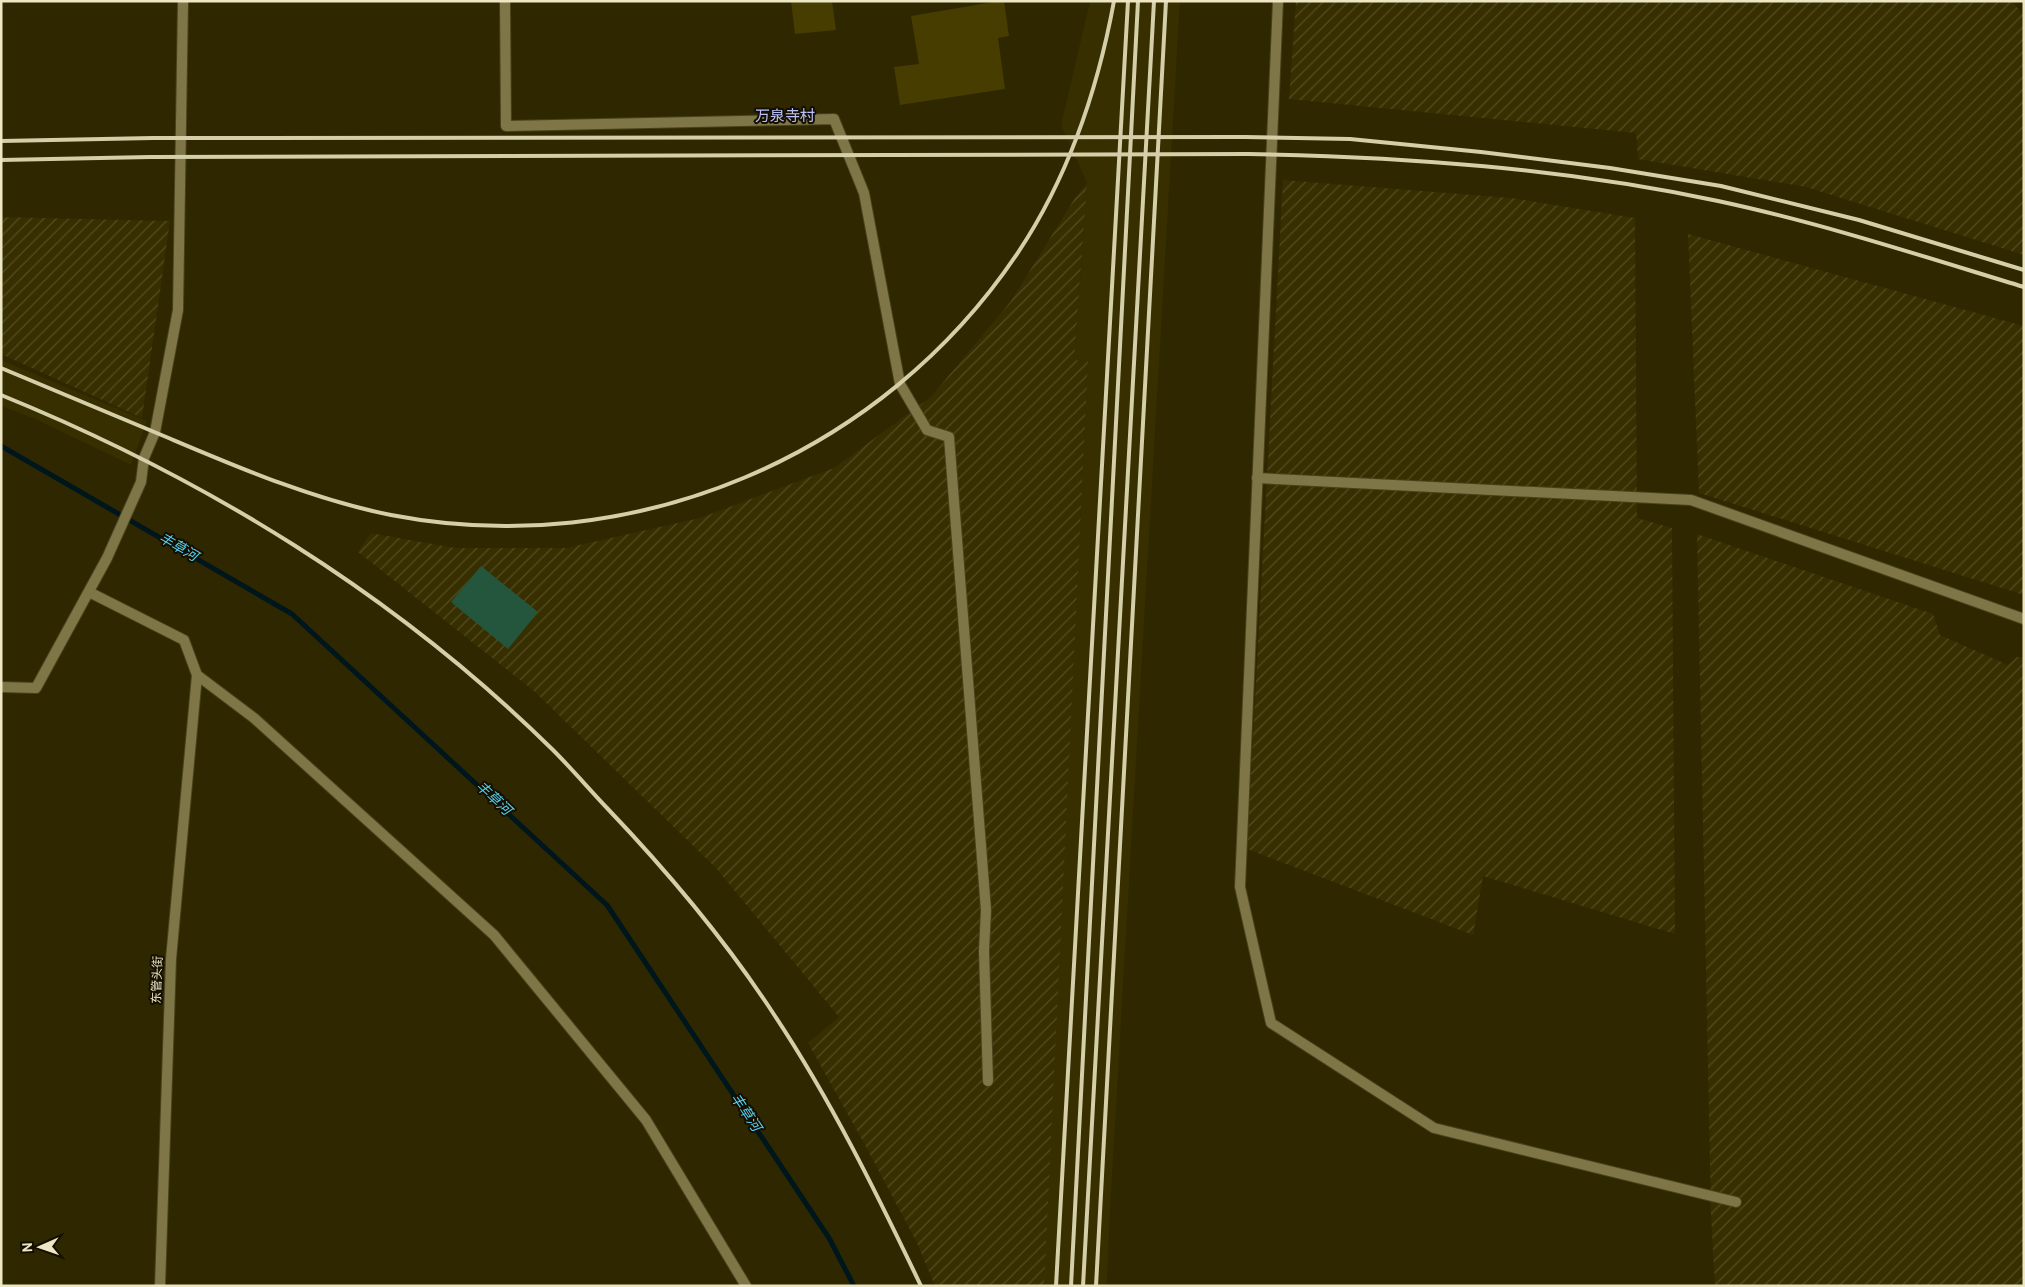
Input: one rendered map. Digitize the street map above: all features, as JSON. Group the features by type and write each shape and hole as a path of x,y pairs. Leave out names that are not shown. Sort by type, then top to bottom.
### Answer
{"street":[{"path":"1,687 36,688 107,558 141,482 144,458 155,432 178,310 183,1"},
{"path":"504,1 506,126 834,119 864,193 900,384 927,430 949,437 986,910 984,951 988,1081"},
{"path":"1278,1 1240,887 1271,1023 1434,1128 1736,1202"},
{"path":"1257,478 1691,500 2024,619"},
{"path":"89,592 184,640 197,676 254,718 494,935 646,1120 746,1286"},
{"name":"东管头街","path":"160,1286 171,958 197,676"}],"shaded area":[{"path":"1090,1 1180,1 1107,1286 1043,1286 1088,361 1074,360 1087,183 1061,125"},
{"path":"1296,1 2012,1 2024,16 2024,255 1806,187 1638,159 1636,133 1289,99"},
{"path":"1283,180 1511,198 1635,218 1637,518 1672,528 1675,934 1483,876 1473,935 1247,849"},
{"path":"1087,183 1074,360 1088,361 1044,1286 935,1286 917,1243 808,1043 839,1017 716,868 534,691 358,552 371,533 455,548 566,548 700,518 834,468 931,397 1011,301 1075,198"},
{"path":"1,217 170,221 142,418 1,354"},
{"path":"1688,234 2024,326 2024,595 1699,493"},
{"path":"1,360 147,421 131,465 33,418 1,406"},
{"path":"1697,534 1933,614 1940,635 2008,665 2017,657 2024,658 2024,1286 1715,1286 1711,1214"}],"green space":[{"path":"481,566 538,612 508,649 451,602"}],"building":[{"path":"791,1 832,1 836,30 795,34"},
{"path":"1004,1 1009,36 998,38 1005,89 900,105 894,67 919,64 911,16"}],"waterway":[{"name":"丰草河","path":"1,446 292,614 607,905 829,1238 854,1286"}],"railway":[{"path":"1,368 279,483 335,501 391,515 482,526 572,522 660,506 745,478 824,437 898,385 963,323 1019,251 1052,193 1079,131 1099,66 1114,1"},
{"path":"1056,1286 1128,1"},
{"path":"1071,1286 1138,1"},
{"path":"1083,1286 1154,1"},
{"path":"1096,1286 1166,1"},
{"path":"1,141 153,138 1245,137 1350,139 1481,152 1610,168 1721,186 1859,220 2024,270"},
{"path":"1,160 150,157 1248,154 1425,161 1543,172 1601,180 1718,201 1833,230 2024,287"},
{"path":"1,395 77,428 151,464 224,503 295,546 363,591 429,641 493,694 553,750 674,882 715,932 754,985 794,1046 833,1113 870,1181 921,1286"}],"district":[{"name":"万泉寺村","path":"785,117"}]}
